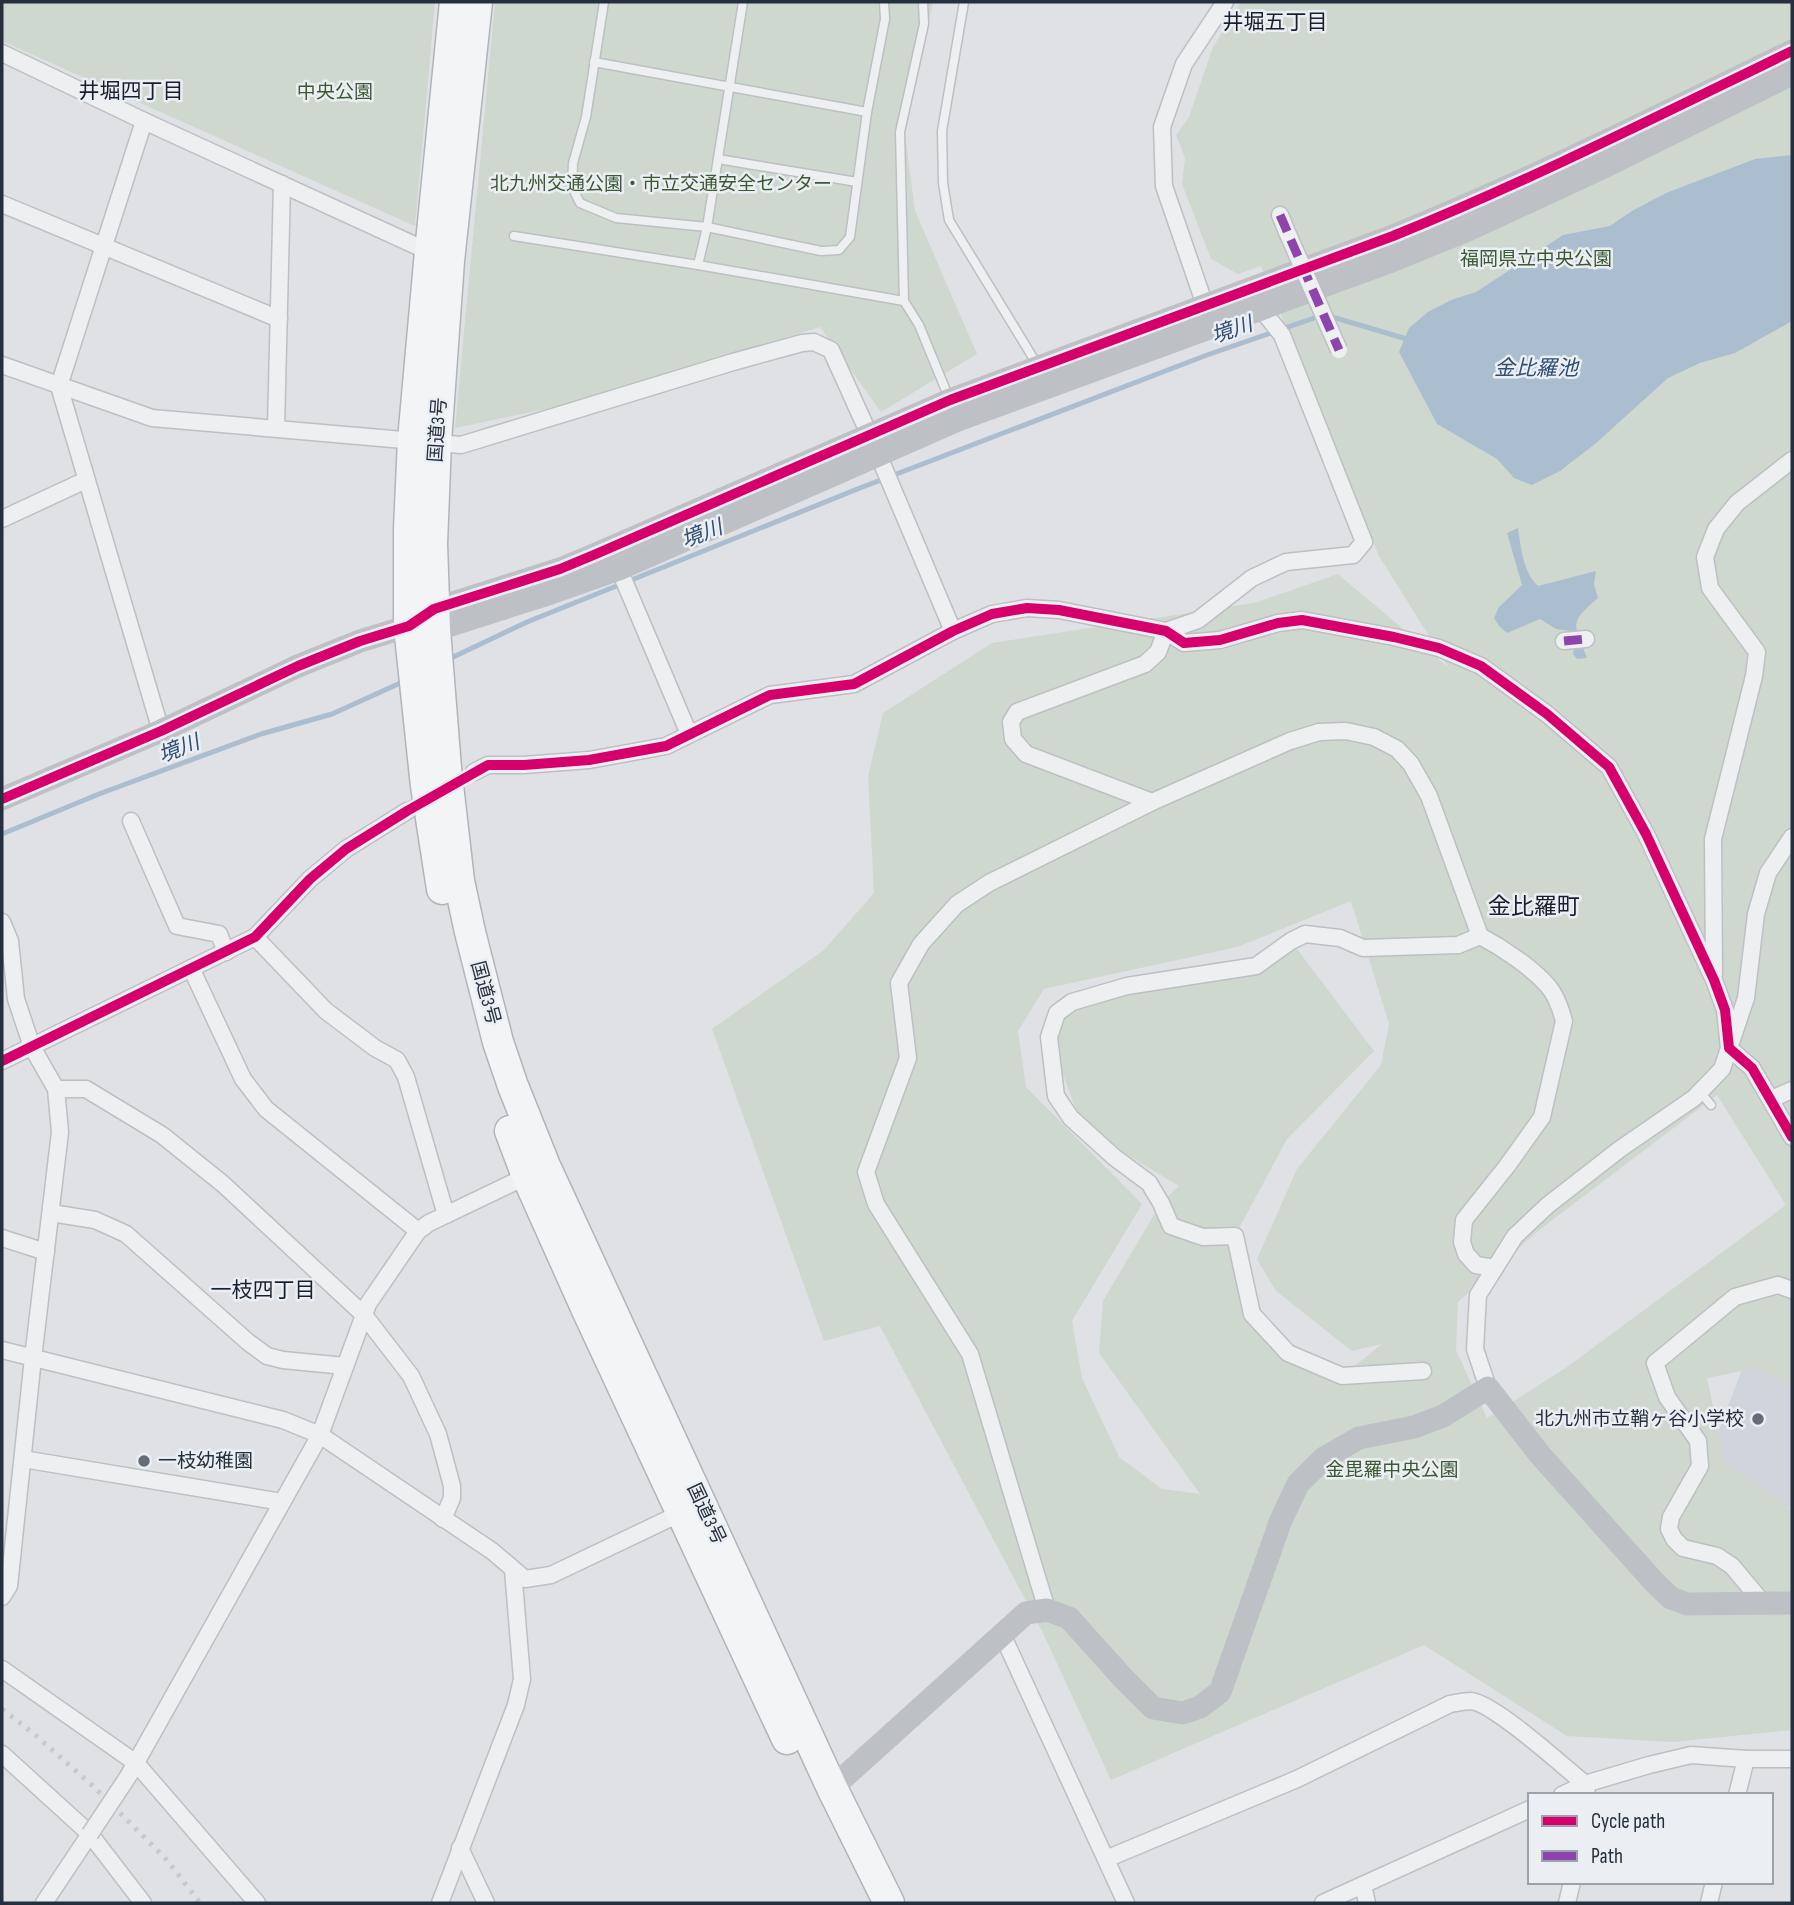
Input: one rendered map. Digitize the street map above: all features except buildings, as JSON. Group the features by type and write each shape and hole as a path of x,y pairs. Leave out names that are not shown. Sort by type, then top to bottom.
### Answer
{"highway":[{"name":"国道3号","path":"455,2 440,256 425,441 432,544 426,622 426,786 434,845 455,953 490,1077 527,1176 812,1794 866,1903"},
{"name":"国道3号","path":"440,256 477,2"},
{"name":"国道3号","path":"426,622 459,881 498,1042 513,1086 545,1166 832,1788 889,1903"}],"street":[{"path":"1209,316 1164,186 1163,127 1184,64 1225,2"},
{"path":"426,622 954,410 1209,316 1464,208 1792,51"},
{"path":"2,53 440,256"},
{"path":"1209,316 1261,309 1470,229 1606,166 1792,74"},
{"path":"145,121 59,386 161,731"},
{"path":"276,428 282,184"},
{"path":"2,204 279,319"},
{"path":"1280,215 1339,350"},
{"path":"1166,631 1198,620 1252,578 1286,562 1353,555 1364,542 1282,335 1261,309"},
{"path":"2,365 152,418 461,445 733,362 802,342 814,342 831,350 953,631"},
{"path":"5,790 161,731 298,666 360,641 426,622 551,593 619,569 874,444"},
{"path":"1714,980 1713,839 1754,676 1757,652 1710,588 1705,557 1716,529 1737,503 1792,460"},
{"path":"2,519 86,480"},
{"path":"619,569 689,734"},
{"path":"474,772 488,765 589,760 666,746 771,695 854,684 953,631 992,614 1027,608 1059,610 1166,631 1184,643 1220,640 1278,623 1302,620 1439,648 1481,666 1547,714 1609,767 1646,834 1714,980 1725,1010 1730,1048 1752,1068 1792,1137"},
{"path":"1153,802 1026,754 1013,739 1011,722 1017,712 1145,664 1158,652 1166,631"},
{"path":"1564,641 1586,639"},
{"path":"1047,1610 970,1354 876,1204 866,1172 908,1058 899,983 921,944 957,904 989,883 1153,802 1290,741 1319,732 1346,731 1374,737 1397,749 1411,764 1429,796 1480,936 1504,948 1549,987 1564,1021 1542,1117 1464,1220 1462,1242 1466,1254 1476,1265 1495,1268"},
{"path":"2,1061 255,937 310,879 346,849 407,811"},
{"path":"131,821 177,926 219,934 226,952"},
{"path":"1792,837 1768,873 1756,914 1746,998 1722,1069 1694,1098 1620,1149 1548,1205 1515,1236 1478,1295 1475,1349 1488,1388 1541,1456 1671,1598 1687,1604 1792,1603"},
{"path":"2,922 9,941 16,999 32,1047 56,1089 60,1132 9,1586 2,1597"},
{"path":"1423,1371 1342,1376 1287,1353 1252,1314 1235,1236 1203,1237 1171,1226 1149,1183 1114,1157 1071,1118 1056,1096 1049,1037 1057,1013 1072,1002 1127,986 1256,966 1305,934 1340,939 1363,948 1458,944 1480,936"},
{"path":"255,937 326,1012 375,1048 397,1060 406,1077 446,1215"},
{"path":"191,968 243,1079 266,1109 418,1231"},
{"path":"56,1089 86,1089 162,1135 223,1184 363,1315 411,1376 438,1434 452,1486 452,1498 443,1519"},
{"path":"1772,1099 1792,1090"},
{"path":"44,1903 132,1769 320,1435 368,1304 418,1231 429,1223 527,1176"},
{"path":"51,1213 95,1220 125,1234 267,1356 345,1366"},
{"path":"2,1238 46,1252"},
{"path":"1763,1603 1732,1566 1717,1556 1684,1548 1674,1539 1669,1529 1671,1517 1700,1466 1699,1441 1667,1397 1655,1363 1735,1297 1778,1285 1792,1290"},
{"path":"2,1350 283,1420 320,1435 492,1552 525,1579 551,1576 681,1513"},
{"path":"832,1788 1026,1613 1047,1610 1069,1618 1153,1708 1183,1713 1200,1707 1220,1692 1281,1520 1298,1484 1324,1458 1359,1438 1414,1427 1443,1416 1488,1388"},
{"path":"23,1459 282,1502"},
{"path":"440,1903 516,1705 522,1679 513,1570"},
{"path":"1002,1634 1126,1903"},
{"path":"2,1669 132,1769 257,1903"},
{"path":"1106,1859 1297,1779 1450,1704 1472,1701 1488,1707 1536,1743 1586,1790 1649,1765 1691,1755 1792,1759"},
{"path":"2,1754 90,1834 143,1903"},
{"path":"1738,1793 1746,1759"},
{"path":"1323,1903 1528,1810"},
{"path":"460,1848 486,1903"},
{"path":"1567,1903 1572,1884"},
{"path":"1709,1903 1714,1884"},
{"path":"1363,1885 1367,1903"}],"lane":[{"path":"604,2 586,117 573,163 572,187 580,203 616,218 708,227 821,251 839,250 850,237 867,112 885,19 884,2"},
{"path":"698,265 708,227 743,2"},
{"path":"923,2 924,24 900,132 904,301 919,325 954,410"},
{"path":"964,2 942,131 943,183 949,220 1045,376"},
{"path":"594,62 867,112"},
{"path":"718,159 858,182"},
{"path":"514,236 904,301"},
{"path":"1700,1092 1711,1105"}],"shaded area":[{"name":"北九州市立鞘ヶ谷小学校","path":"1752,1343 1792,1359 1792,1508 1701,1478"}],"green space":[{"name":"中央公園","path":"2,2 435,2 415,226 2,41"},
{"name":"北九州交通公園・市立交通安全センター","path":"495,2 933,2 905,134 915,211 977,354 881,412 820,327 556,407 455,428"},
{"path":"1241,2 1792,2 1792,1387 1757,1368 1707,1378 1725,1463 1792,1510 1792,1730 1673,1742 1567,1736 1424,1645 1111,1780 1042,1631 880,1326 824,1341 712,1029 824,950 874,893 868,776 883,713 992,643 1254,603 1338,574 1449,668 1379,556 1261,266 1238,274 1211,259 1182,184 1185,158 1176,135 1189,117 1213,47","holes":["1351,901 1389,1024 1381,1065 1297,1169 1257,1259 1276,1291 1352,1351 1382,1344 1342,1376 1288,1353 1252,1314 1235,1236 1287,1139 1374,1051 1291,941 1256,966 1072,1002 1049,1037 1083,1128 1179,1186 1161,1203 1103,1301 1099,1353 1200,1494 1162,1489 1119,1457 1082,1378 1072,1321 1142,1204 1026,1087 1018,1031 1044,989 1237,947","1717,1095 1786,1205 1567,1367 1487,1418 1456,1350 1458,1302 1538,1231"]}],"water":[{"name":"金比羅池","path":"1792,155 1792,321 1735,353 1700,363 1668,378 1595,444 1560,471 1532,485 1514,478 1497,459 1437,424 1399,352 1409,328 1428,312 1451,300 1476,292 1563,235 1610,226 1666,193 1755,159"},
{"path":"1518,528 1526,567 1538,586 1596,571 1594,584 1598,598 1582,613 1576,625 1587,658 1577,659 1573,654 1570,631 1556,629 1540,619 1507,633 1494,618 1499,607 1522,585 1507,533"}],"waterway":[{"name":"境川","path":"447,660 527,622 860,488 1207,355 1320,316"},
{"name":"境川","path":"1329,316 1410,340"},
{"name":"境川","path":"2,834 99,794 261,734 332,714 407,680"}],"tunnel":[{"path":"407,811 474,772"}],"railway":[{"path":"2,1709 94,1787 166,1859 200,1903"}],"marked path":[{"path":"1280,215 1339,350"},
{"path":"1564,641 1586,639"}],"cycle path":[{"path":"2,799 161,731 298,666 360,641 409,626 434,609 560,569 950,400 1444,215 1594,147 1792,51"},
{"path":"2,1061 255,937 310,879 346,849 488,765 589,760 666,746 770,695 854,684 953,631 992,614 1027,608 1059,610 1166,631 1184,643 1220,640 1278,623 1302,620 1439,648 1481,666 1547,714 1609,767 1646,834 1714,980 1725,1010 1729,1048 1752,1068 1792,1137"}],"place":[{"name":"北九州市立鞘ヶ谷小学校","path":"1758,1419"},
{"name":"一枝幼稚園","path":"144,1461"}],"district":[{"name":"井堀五丁目","path":"1275,22"},
{"name":"井堀四丁目","path":"131,91"},
{"name":"金比羅町","path":"1534,907"},
{"name":"一枝四丁目","path":"263,1290"}],"park label":[{"name":"福岡県立中央公園","path":"1536,259"},
{"name":"金毘羅中央公園","path":"1392,1470"}]}
